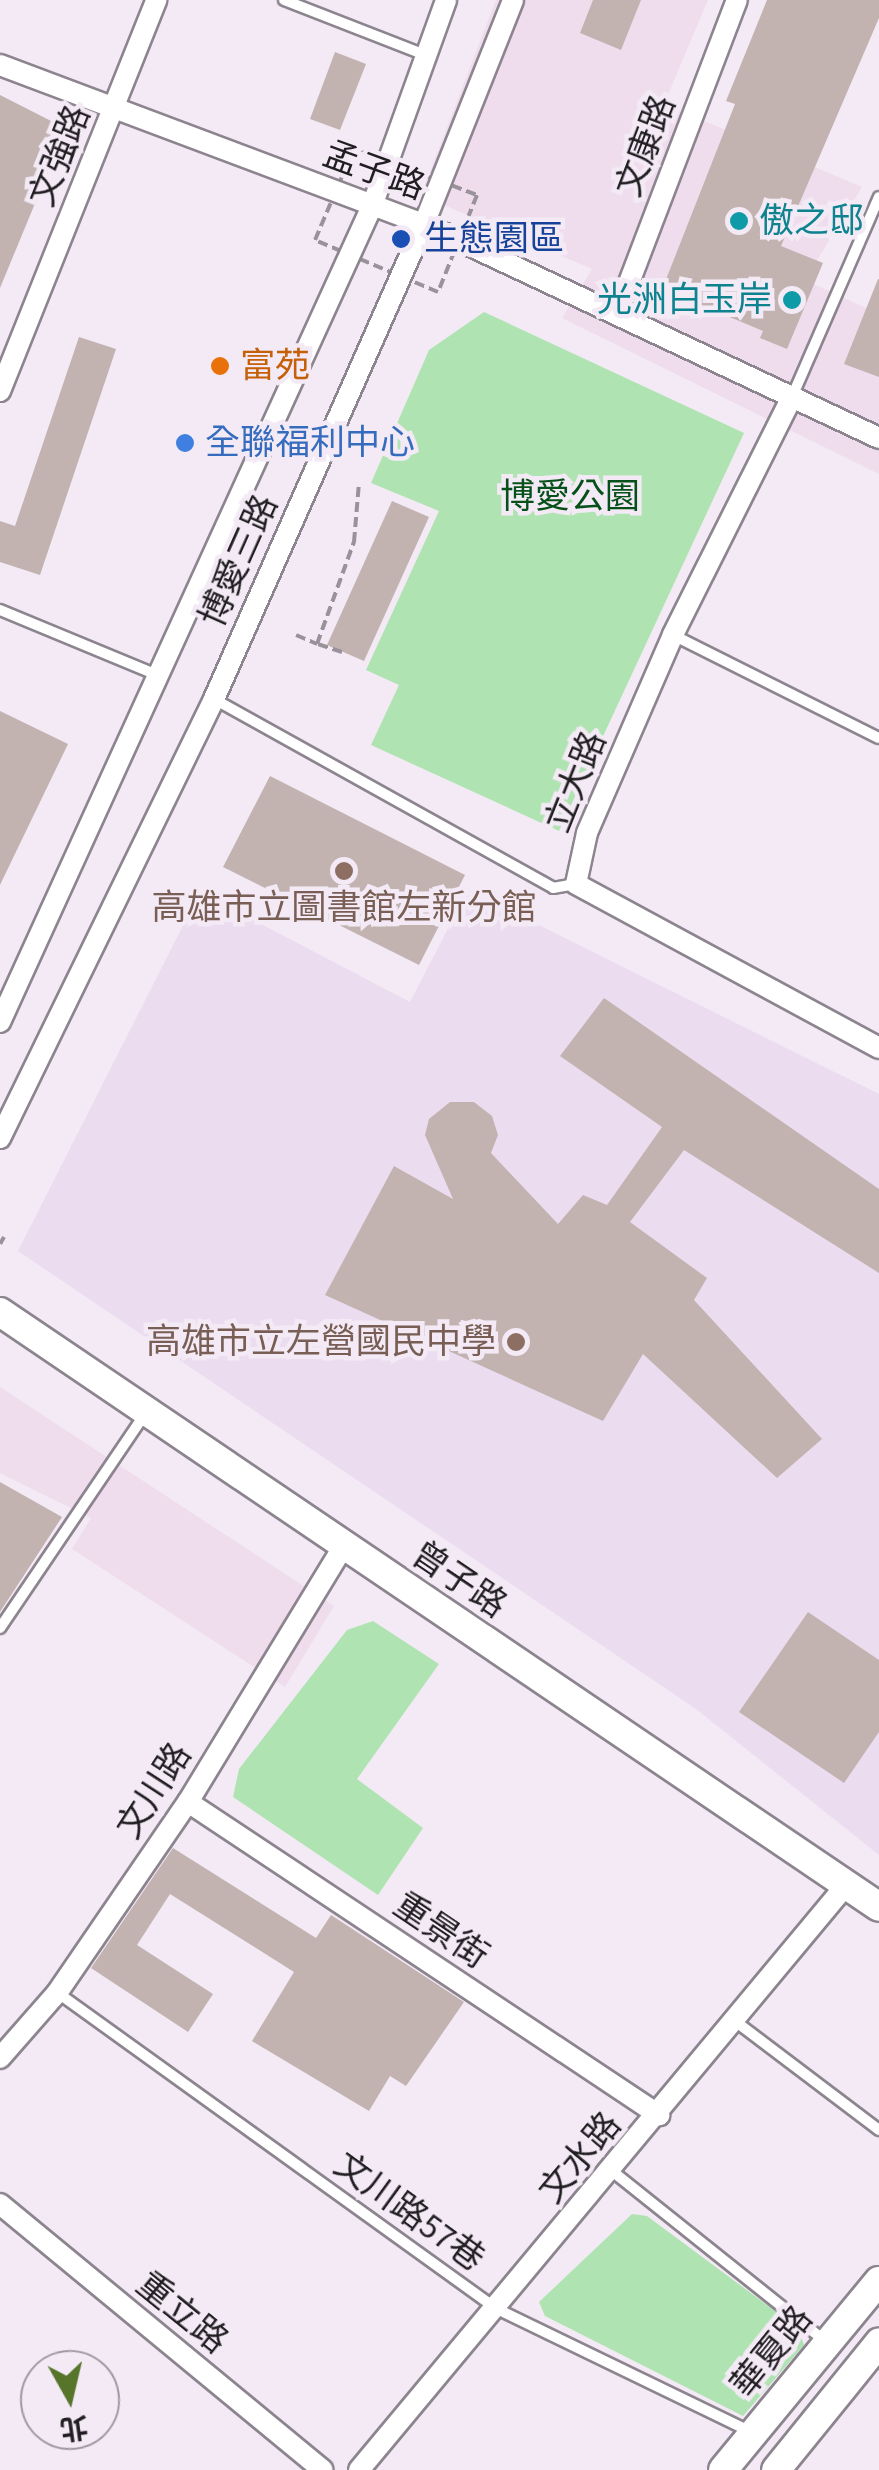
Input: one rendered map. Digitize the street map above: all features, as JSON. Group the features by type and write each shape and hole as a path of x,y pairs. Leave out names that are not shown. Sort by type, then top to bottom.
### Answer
{"street":[{"name":"文強路","path":"0,391 5,363 116,104 156,0"},
{"name":"博愛三路","path":"0,1022 372,206 446,0"},
{"name":"博愛三路","path":"0,1138 214,699 424,224 513,0"},
{"name":"文康路","path":"617,314 736,0"},
{"name":"孟子路","path":"0,65 116,104 424,224 879,438"},
{"name":"立大路","path":"792,397 674,636 587,833 576,884 879,1048"},
{"name":"曾子路","path":"0,1312 879,1907"},
{"name":"文川路","path":"0,2058 57,1993 188,1802 343,1547"},
{"name":"重景街","path":"188,1802 659,2115"},
{"name":"文水路","path":"359,2470 659,2115 846,1885"},
{"name":"重立路","path":"0,2204 323,2470"},
{"name":"華夏路","path":"723,2470 879,2281"},
{"path":"784,2467 879,2343"}],"lane":[{"path":"284,0 425,55"},
{"path":"792,397 879,196"},
{"path":"0,610 160,676"},
{"path":"674,636 879,738"},
{"path":"214,699 554,888 576,884"},
{"path":"0,1628 145,1413"},
{"name":"文川路57巷","path":"57,1993 496,2309 754,2434"},
{"path":"735,2021 879,2130"},
{"path":"612,2171 827,2343"}],"path":[{"path":"354,148 477,196"},
{"path":"315,240 438,292"},
{"path":"317,644 354,542 359,482"},
{"path":"296,635 342,652"},
{"path":"0,1244 4,1236"}],"shaded area":[{"path":"496,0 708,0 664,104 862,187 805,280 879,314 879,474 562,318 592,269 421,195"},
{"name":"高雄市立左營國民中學","path":"468,890 879,1094 879,1855 696,1709 18,1251 200,892 410,1002"},
{"path":"0,1387 334,1606 285,1687 72,1549 91,1518 0,1473"}],"green space":[{"name":"博愛公園","path":"484,312 744,433 559,831 371,745 399,685 366,670 439,511 371,483 429,350"},
{"path":"373,1621 439,1664 357,1779 423,1828 378,1895 233,1797 239,1769 347,1630"},
{"path":"632,2214 647,2216 798,2328 804,2345 743,2416 545,2316 539,2302"}],"building":[{"path":"593,0 641,0 621,50 580,33"},
{"path":"767,0 879,0 879,18 781,246 823,263 787,349 760,338 763,331 670,292 665,282 735,104 726,101"},
{"path":"335,52 366,64 340,130 310,119"},
{"path":"0,95 57,124 60,143 0,288"},
{"path":"879,279 879,377 844,364"},
{"path":"79,337 116,349 40,575 0,562 0,521 15,526"},
{"path":"392,501 429,517 364,661 327,645"},
{"path":"0,711 68,744 0,885"},
{"name":"高雄市立圖書館左新分館","path":"270,776 465,875 419,965 223,867"},
{"path":"604,998 879,1189 879,1273 684,1150 630,1222 707,1278 694,1300 822,1439 777,1478 643,1354 603,1421 325,1295 394,1166 453,1199 425,1135 429,1119 450,1102 474,1102 492,1116 498,1135 491,1153 558,1224 583,1195 607,1205 662,1127 560,1056"},
{"path":"0,1482 62,1517 0,1612"},
{"path":"808,1612 879,1660 879,1732 844,1783 739,1712"},
{"path":"173,1848 316,1938 331,1915 464,2002 406,2086 390,2076 369,2111 252,2041 294,1972 170,1894 137,1945 213,1994 188,2032 91,1968"}],"place":[{"name":"傲之邸","path":"739,221"},
{"name":"生態園區","path":"401,239"},
{"name":"光洲白玉岸","path":"792,300"},
{"name":"富苑","path":"220,366"},
{"name":"全聯福利中心","path":"185,443"},
{"name":"高雄市立圖書館左新分館","path":"344,871"},
{"name":"高雄市立左營國民中學","path":"516,1342"}]}
